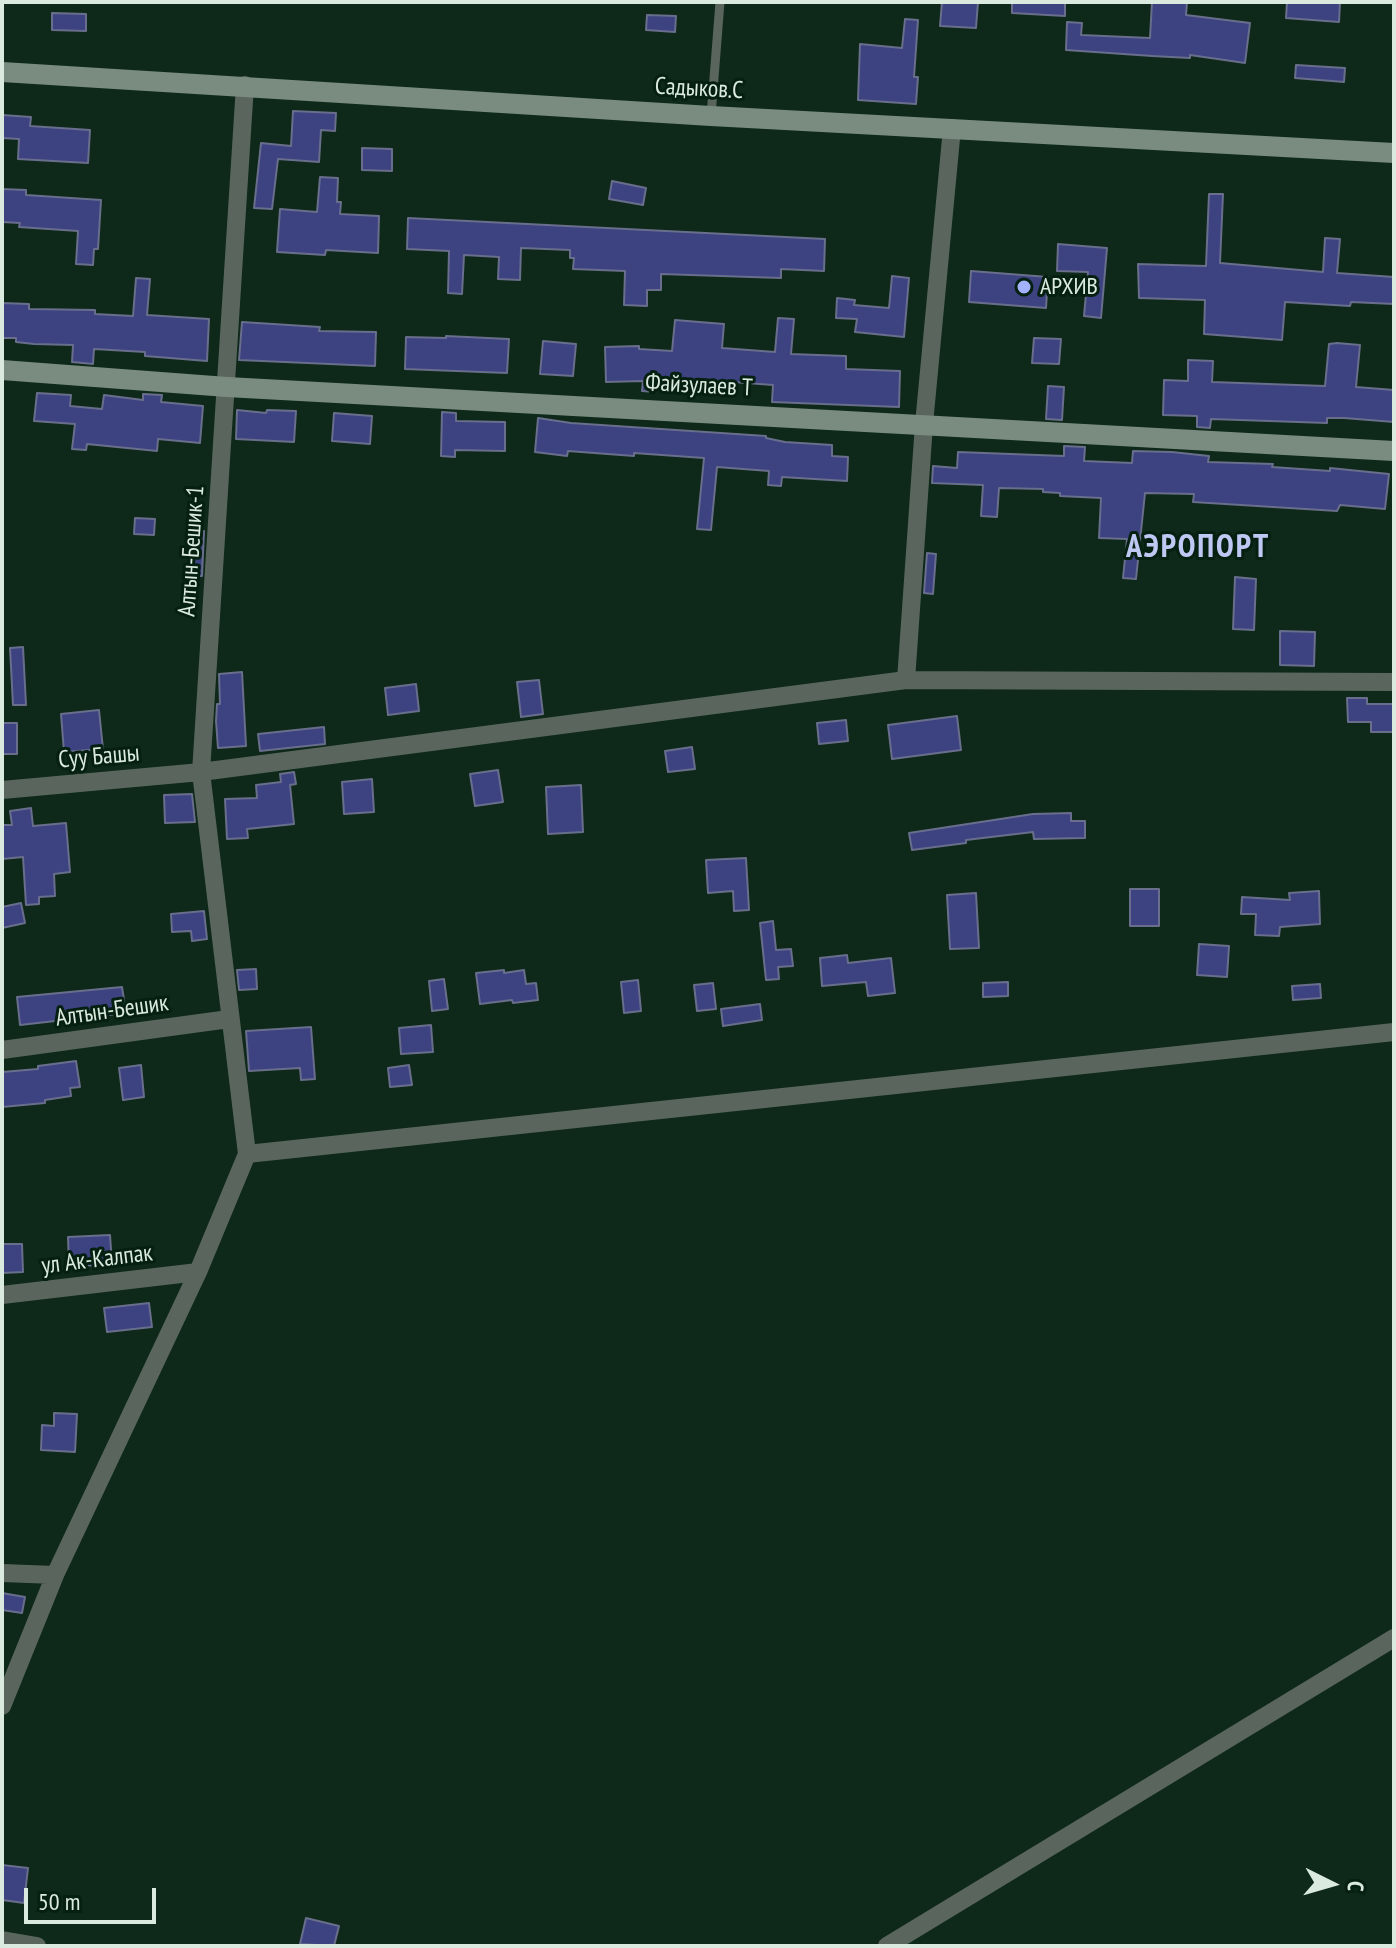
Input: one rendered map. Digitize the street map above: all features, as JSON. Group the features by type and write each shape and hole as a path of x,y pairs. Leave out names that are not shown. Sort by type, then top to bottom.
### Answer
{"main road":[{"name":"Садыков.С","path":"2,72 711,116 1394,153"},
{"name":"Файзулаев Т","path":"2,370 227,387 1394,451"}],"street":[{"name":"Алтын-Бешик-1","path":"245,85 201,772 247,1154"},
{"path":"906,680 924,424 952,128"},
{"name":"Суу Башы","path":"2,790 201,772 906,680 1394,682"},
{"name":"Алтын-Бешик","path":"2,1050 229,1019"},
{"path":"2,1706 55,1575 198,1272 247,1154 1394,1032"},
{"name":"ул Ак-Калпак","path":"2,1295 198,1272"},
{"path":"2,1573 55,1575"},
{"path":"887,1946 1394,1638"},
{"path":"2,1940 37,1946"}],"lane":[{"path":"711,116 720,2"}],"building":[{"path":"942,2 978,2 976,28 940,26"},
{"path":"1012,2 1065,2 1065,16 1012,13"},
{"path":"1152,2 1187,2 1186,15 1250,23 1245,63 1190,55 1190,58 1066,50 1067,22 1082,23 1081,35 1150,38"},
{"path":"1287,2 1340,2 1339,22 1286,18"},
{"path":"52,13 86,14 86,31 52,30"},
{"path":"647,15 676,16 675,32 646,30"},
{"path":"905,19 918,20 914,77 918,77 916,104 858,100 860,44 902,48"},
{"path":"1296,65 1345,68 1344,82 1295,78"},
{"path":"293,111 336,113 335,131 321,130 319,162 278,159 272,209 254,208 261,143 291,146"},
{"path":"2,115 31,117 30,126 90,130 88,163 18,159 19,139 2,138"},
{"path":"362,148 392,149 392,171 362,170"},
{"path":"320,177 338,178 340,214 379,216 378,253 326,250 325,255 277,252 280,209 317,212"},
{"path":"612,181 646,188 643,205 609,199"},
{"path":"2,189 26,190 26,195 101,200 98,249 94,249 93,265 76,264 78,231 19,227 20,223 2,222"},
{"path":"1209,194 1223,194 1220,263 1323,272 1325,238 1340,239 1337,273 1394,277 1394,304 1351,302 1350,306 1285,302 1282,340 1204,334 1205,300 1139,298 1138,264 1206,266"},
{"path":"408,218 825,239 824,271 781,269 781,278 661,274 661,290 647,290 647,306 624,305 625,271 573,269 574,258 570,258 570,250 521,248 520,280 498,279 499,257 464,255 462,294 448,293 449,251 407,249"},
{"path":"1058,244 1107,248 1101,318 1084,316 1088,272 1057,271"},
{"path":"971,271 1048,277 1046,308 969,302"},
{"path":"892,276 909,278 904,337 855,332 857,319 836,318 837,298 855,300 854,305 889,308"},
{"path":"136,278 150,279 147,315 209,319 207,361 145,356 145,352 94,349 93,364 72,362 73,345 34,344 16,342 16,338 2,338 2,303 29,304 29,309 95,310 95,314 133,316"},
{"path":"778,318 794,319 791,354 846,356 846,369 900,371 899,407 772,402 773,385 720,381 719,389 656,384 655,392 642,391 643,381 606,382 605,347 639,346 639,349 672,351 675,320 724,324 722,348 775,352"},
{"path":"242,322 320,327 319,331 376,332 375,366 239,360"},
{"path":"406,337 509,339 507,373 405,369"},
{"path":"1034,338 1061,339 1059,364 1032,363"},
{"path":"543,341 576,344 573,376 540,374"},
{"path":"1329,344 1360,345 1356,387 1394,390 1394,422 1344,418 1327,418 1327,423 1211,419 1210,428 1197,427 1197,416 1163,415 1164,380 1188,381 1188,360 1213,361 1212,382 1325,386"},
{"path":"1048,386 1064,387 1062,420 1046,419"},
{"path":"37,393 71,395 70,406 102,409 104,395 143,400 143,394 162,395 161,402 203,406 200,443 158,439 157,451 87,444 86,450 72,449 75,424 34,421"},
{"path":"237,410 266,413 267,410 296,411 294,442 236,439"},
{"path":"442,412 456,413 456,421 505,422 505,451 455,450 455,457 441,456"},
{"path":"334,413 372,416 370,444 332,441"},
{"path":"538,418 766,436 785,442 832,445 832,456 848,457 847,481 782,477 781,486 768,485 769,471 717,467 711,530 697,529 704,458 568,451 567,456 535,452"},
{"path":"1064,446 1085,447 1084,461 1132,463 1133,451 1172,452 1209,456 1208,462 1389,474 1385,509 1340,505 1337,511 1193,502 1194,494 1145,493 1136,579 1123,578 1127,539 1099,538 1101,498 1060,496 1060,493 1043,492 1043,489 999,488 997,517 981,516 983,485 932,483 933,466 957,468 958,452 1064,456"},
{"path":"135,518 155,519 154,535 134,534"},
{"path":"194,530 204,531 202,576 191,576"},
{"path":"927,553 936,554 933,594 924,593"},
{"path":"1235,577 1256,579 1254,630 1233,629"},
{"path":"1280,631 1315,632 1314,666 1280,665"},
{"path":"23,647 26,705 13,705 10,648"},
{"path":"242,672 246,746 218,748 219,674"},
{"path":"539,680 543,714 521,717 517,682"},
{"path":"416,684 419,711 388,715 385,688"},
{"path":"1347,698 1367,698 1367,704 1394,704 1394,732 1371,732 1371,722 1348,722"},
{"path":"99,710 103,749 64,752 61,714"},
{"path":"957,716 961,750 892,759 888,725"},
{"path":"846,720 848,741 819,744 817,723"},
{"path":"2,723 17,723 17,754 2,754"},
{"path":"324,727 325,744 260,751 258,734"},
{"path":"692,747 695,769 668,772 665,751"},
{"path":"498,770 503,802 475,806 470,774"},
{"path":"294,772 296,784 290,785 294,824 247,829 248,838 227,839 225,799 257,798 256,785 281,782 280,774"},
{"path":"372,779 374,812 344,814 342,782"},
{"path":"581,785 583,832 548,834 546,787"},
{"path":"192,794 195,822 165,823 164,795"},
{"path":"31,808 33,826 66,823 70,872 54,874 55,896 39,897 39,904 26,905 23,857 2,859 2,825 12,825 10,811"},
{"path":"1071,813 1071,821 1085,821 1085,838 1034,839 1033,832 912,850 909,833 1033,814"},
{"path":"746,858 749,910 734,911 733,891 708,893 706,860"},
{"path":"1130,889 1159,889 1159,926 1130,926"},
{"path":"1319,891 1320,924 1280,927 1279,936 1255,935 1256,914 1241,914 1242,897 1290,900 1289,893"},
{"path":"976,893 979,948 950,949 947,895"},
{"path":"21,903 25,923 2,928 2,907"},
{"path":"204,911 207,939 192,941 191,931 172,932 171,914"},
{"path":"773,921 776,950 791,949 793,966 778,967 779,979 766,980 760,923"},
{"path":"1199,944 1229,946 1227,977 1197,975"},
{"path":"847,955 848,963 891,958 895,993 868,996 866,982 822,986 820,958"},
{"path":"256,969 257,989 239,990 237,970"},
{"path":"504,970 504,973 524,970 526,984 536,983 538,1000 480,1004 476,973"},
{"path":"444,979 448,1009 432,1011 429,981"},
{"path":"638,980 641,1011 624,1013 621,982"},
{"path":"1008,982 1008,996 983,997 983,983"},
{"path":"713,983 716,1009 697,1011 694,985"},
{"path":"1320,984 1321,998 1293,1000 1292,986"},
{"path":"122,987 126,1013 20,1025 17,997"},
{"path":"760,1004 762,1020 723,1026 721,1009"},
{"path":"431,1025 433,1052 401,1054 399,1028"},
{"path":"311,1027 315,1079 301,1080 300,1068 249,1071 246,1031"},
{"path":"76,1061 80,1087 70,1088 71,1096 45,1100 45,1103 2,1107 2,1072"},
{"path":"141,1065 144,1097 123,1100 119,1068"},
{"path":"409,1065 412,1085 390,1087 388,1068"},
{"path":"110,1235 112,1264 69,1267 68,1237"},
{"path":"2,1244 22,1244 23,1272 2,1273"},
{"path":"149,1303 152,1327 107,1332 104,1308"},
{"path":"54,1413 77,1414 75,1452 41,1450 42,1425 54,1426"},
{"path":"2,1593 25,1597 22,1613 2,1610"},
{"path":"2,1865 28,1868 24,1903 2,1900"},
{"path":"306,1918 339,1926 334,1946 300,1944"}],"place":[{"name":"АРХИВ","path":"1024,287"}],"district":[{"name":"АЭРОПОРТ","path":"1198,548"}]}
